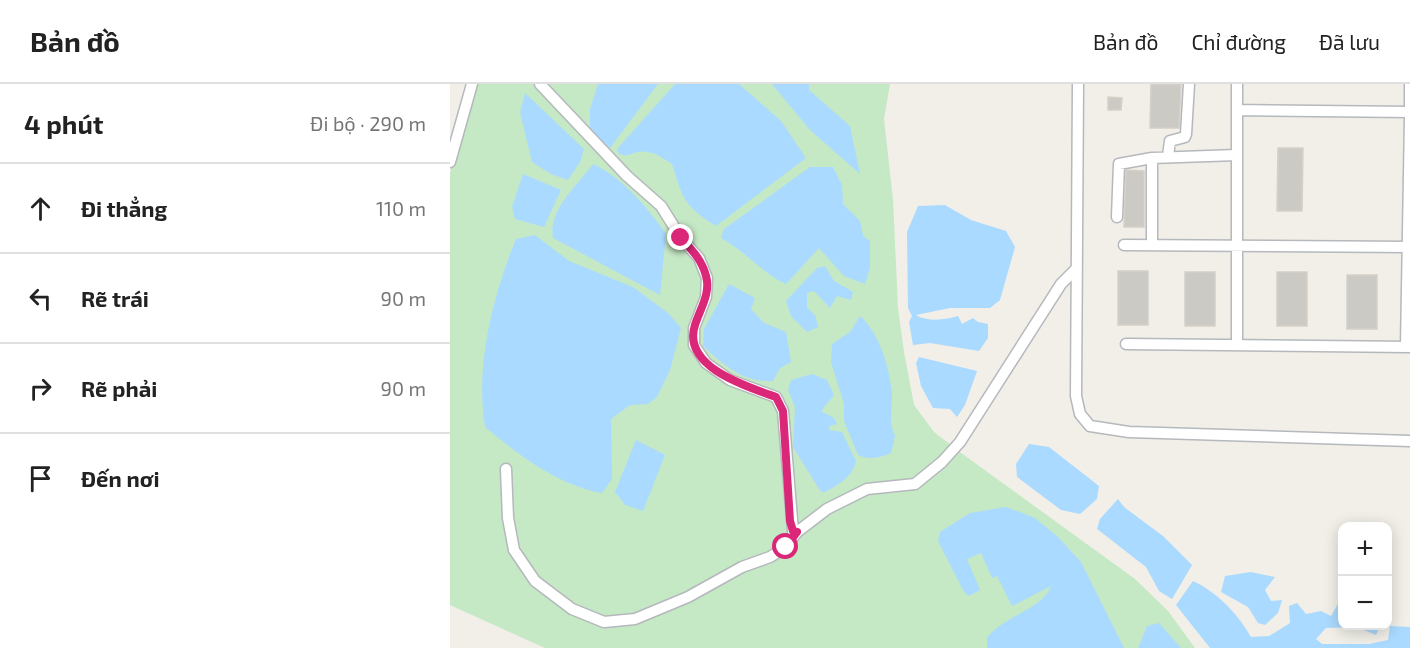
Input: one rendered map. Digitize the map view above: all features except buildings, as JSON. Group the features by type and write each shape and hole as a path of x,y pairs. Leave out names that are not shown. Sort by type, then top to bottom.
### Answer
{"street":[{"path":"450,162 472,84"},
{"path":"540,84 619,168 661,206 681,238 699,258 707,278 706,297 694,328 694,345 706,363 730,380 776,397 784,421 790,521 793,531 797,532"},
{"path":"1078,84 1076,396 1080,414 1090,426 1129,432 1410,441"},
{"path":"1168,156 1170,141 1185,137 1186,134 1189,84"},
{"path":"1237,84 1237,345"},
{"path":"1410,84 1410,106"},
{"path":"1237,110 1410,112"},
{"path":"1126,344 1408,347 1410,117"},
{"path":"1117,217 1119,164 1168,156 1237,155"},
{"path":"1152,158 1152,244"},
{"path":"1124,245 1409,247"},
{"path":"506,470 508,518 514,550 535,581 572,609 604,622 634,619 688,597 742,567 770,557 786,547 797,532 827,508 845,499 867,489 915,484 942,462 960,442 1061,284 1076,269"}],"green space":[{"path":"475,84 536,84 631,179 681,236 697,261 704,280 702,299 690,328 704,365 774,399 780,412 790,533 868,492 908,487 957,450 1135,579 1168,611 1195,648 545,648 450,605 450,173"},
{"path":"544,84 890,84 884,119 893,200 898,308 904,352 914,405 934,432 952,446 914,482 886,483 797,528 779,395 725,373 712,365 703,354 698,342 697,327 710,278 629,173"}],"water":[{"path":"598,84 658,84 610,148 590,133 590,109"},
{"path":"675,84 739,84 781,121 806,158 716,226 697,213 686,201 672,164 652,153 643,151 624,155 619,154 617,149"},
{"path":"772,84 809,84 809,90 850,126 860,174 810,130"},
{"path":"525,93 584,149 580,162 568,180 551,174 532,162 520,112"},
{"path":"593,164 614,177 634,194 666,234 660,295 553,238 555,217 560,207"},
{"path":"810,167 833,167 842,185 843,204 860,221 863,236 870,241 870,268 865,284 844,276 819,248 786,284 721,238 724,229"},
{"path":"523,174 561,190 544,227 515,219 512,207"},
{"path":"945,205 971,220 1006,231 1015,247 1000,300 990,308 950,308 916,315 937,320 958,316 962,324 973,318 978,322 988,324 988,338 979,351 930,343 913,345 909,322 912,316 908,308 907,232 918,206"},
{"path":"535,235 569,261 633,287 668,313 681,328 670,370 657,397 648,404 630,405 611,419 612,479 602,493 570,483 540,468 485,427 482,380 493,307 516,239"},
{"path":"825,266 834,281 853,292 851,300 837,296 830,308 814,291 807,293 807,308 815,315 818,327 807,332 791,316 786,301 817,268"},
{"path":"729,284 755,298 751,309 764,323 786,332 791,362 780,368 773,381 762,381 743,376 726,366 703,346 704,329"},
{"path":"860,316 873,332 883,352 892,395 891,421 895,436 891,453 874,458 858,455 844,421 844,404 831,362 832,344 850,332"},
{"path":"919,357 977,371 965,405 957,417 950,409 933,408 921,386 916,363"},
{"path":"812,374 827,380 834,395 821,411 834,418 837,424 829,426 829,430 842,432 856,461 848,476 823,493 793,447 795,407 788,390 791,380"},
{"path":"636,440 665,455 643,511 625,505 615,492"},
{"path":"1029,444 1049,447 1099,486 1097,499 1080,514 1061,510 1017,477 1016,464"},
{"path":"1118,499 1124,507 1163,536 1192,565 1172,599 1159,591 1146,567 1097,529 1100,519"},
{"path":"1006,507 1035,518 1057,536 1081,562 1124,648 987,648 987,638 994,631 1040,601 1051,586 1012,606 997,576 992,578 981,553 967,559 980,590 969,596 964,592 938,541 940,532 970,513"},
{"path":"1251,572 1275,577 1265,590 1271,601 1282,600 1278,613 1265,625 1258,623 1248,607 1221,592 1225,576"},
{"path":"1193,581 1226,604 1251,637 1269,636 1290,623 1289,606 1297,603 1306,614 1321,611 1331,616 1338,604 1338,628 1326,628 1316,639 1322,644 1369,644 1388,640 1392,626 1410,627 1410,648 1210,648 1176,605"},
{"path":"1159,623 1181,648 1138,648 1147,626"},
{"path":"1364,630 1378,630 1376,635"}],"route":[{"path":"681,238 699,258 707,278 706,297 694,328 694,345 706,363 730,380 776,397 783,411 790,521 793,531 797,532 786,547"}]}
